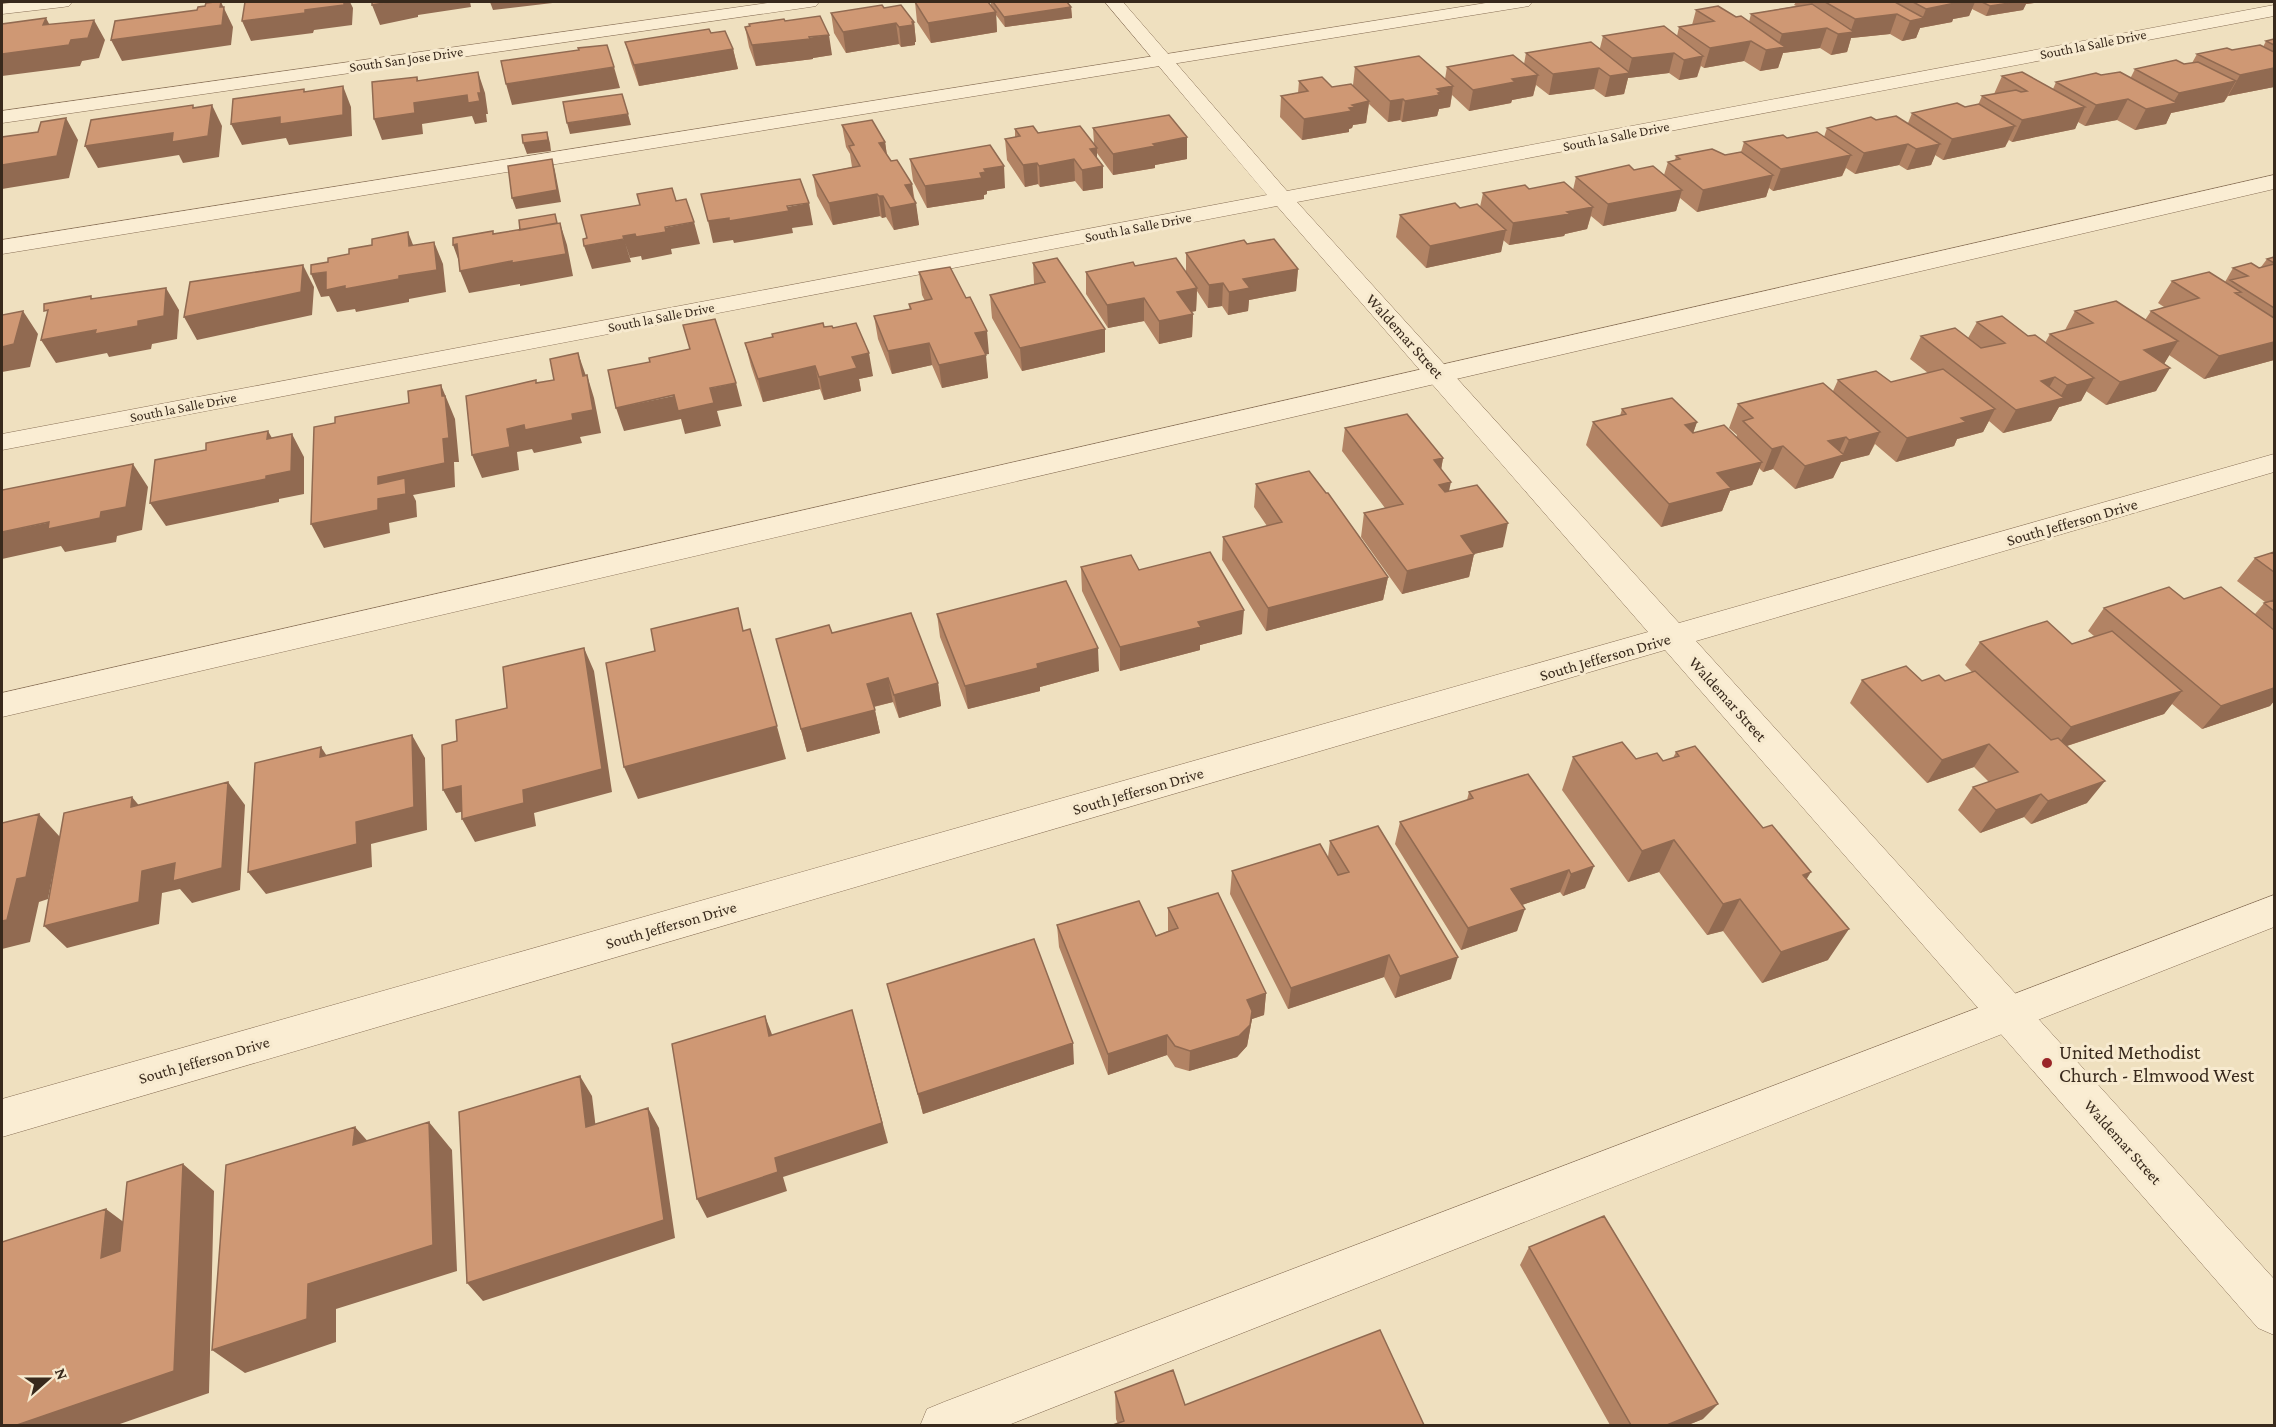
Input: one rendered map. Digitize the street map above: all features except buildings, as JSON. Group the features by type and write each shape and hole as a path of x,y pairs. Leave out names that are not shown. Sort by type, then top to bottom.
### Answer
{"street":[{"path":"2,9 63,2"},
{"name":"South San Jose Drive","path":"2,117 810,2"},
{"name":"Waldemar Street","path":"1114,2 1282,199 2274,1312"},
{"path":"2,247 1523,2"},
{"name":"South la Salle Drive","path":"2,442 2274,10"},
{"path":"2,705 2274,182"},
{"name":"South Jefferson Drive","path":"2,1118 2274,463"},
{"path":"944,1425 2274,911"}],"place":[{"name":"United Methodist Church - Elmwood West","path":"2047,1063"}]}
